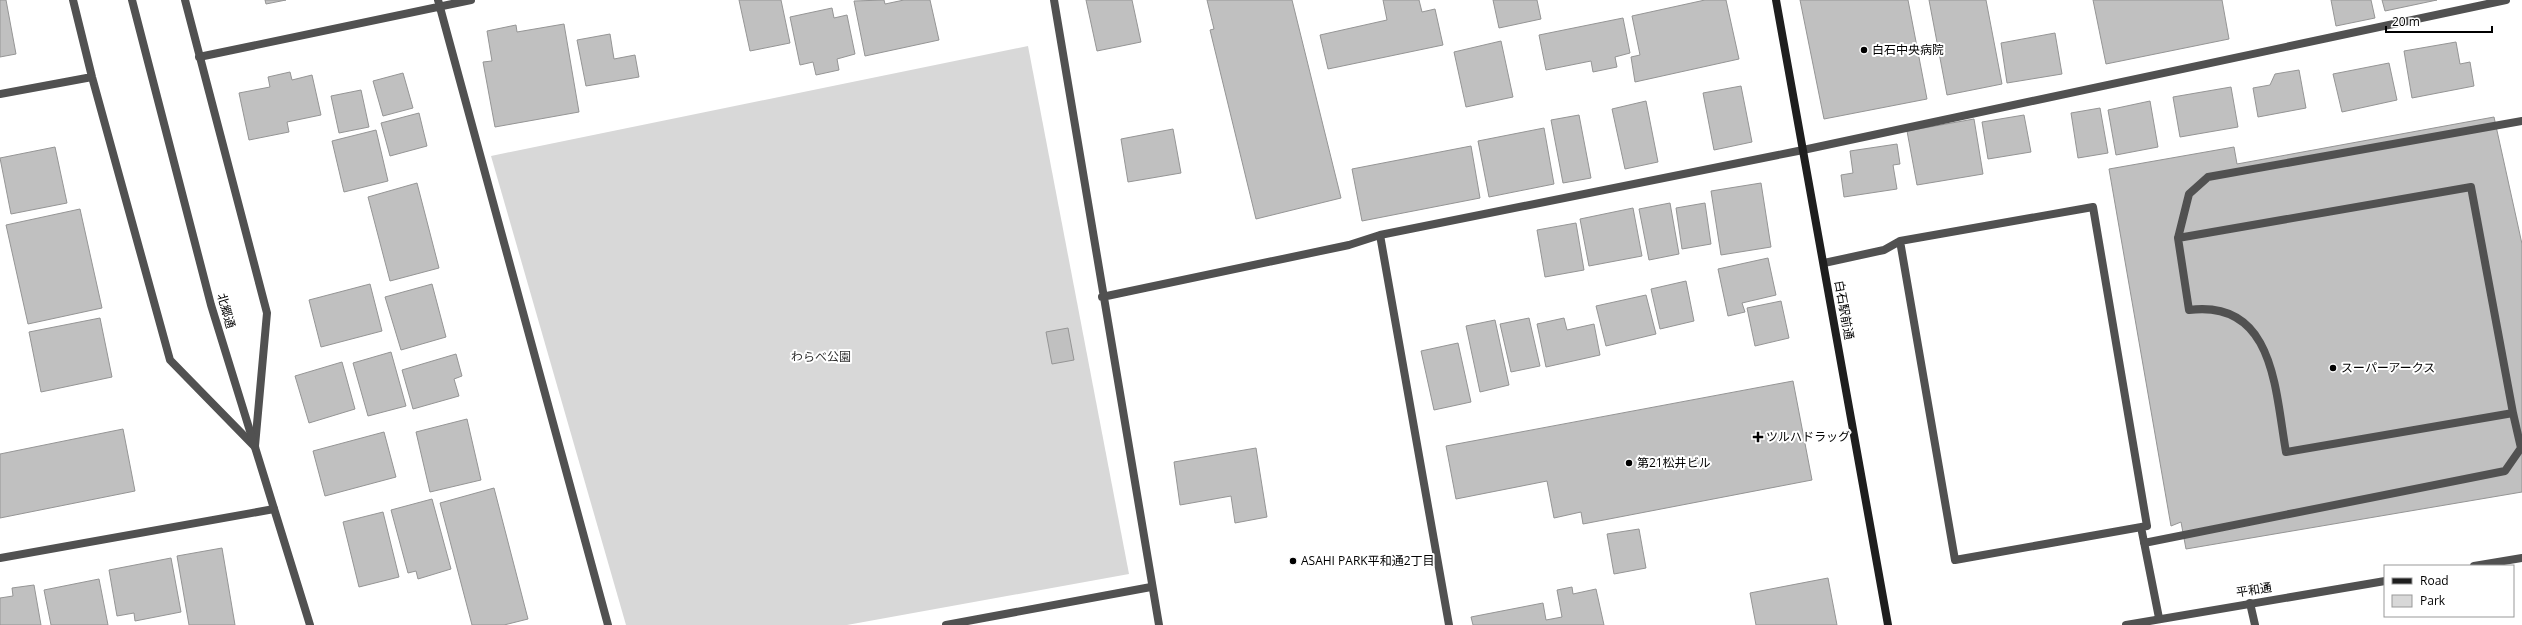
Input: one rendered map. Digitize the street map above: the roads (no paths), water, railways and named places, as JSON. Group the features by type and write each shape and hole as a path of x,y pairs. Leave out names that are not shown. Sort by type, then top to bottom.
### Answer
{"main road":[{"name":"白石駅前通","path":"1776,0 1888,625"}],"street":[{"path":"73,0 92,77 170,360 255,447"},
{"name":"北郷通","path":"132,0 211,305 310,625"},
{"path":"185,0 267,313 255,447"},
{"path":"199,57 438,3 471,0"},
{"path":"1054,0 1102,297 1151,587 1159,625"},
{"path":"1102,297 1349,245 1380,235 1803,150 2506,0"},
{"path":"438,3 608,625"},
{"path":"0,94 92,77"},
{"path":"2513,413 2286,452 2266,352 2257,334 2236,316 2222,310 2207,308 2189,310 2178,238 2189,194 2208,177 2522,121"},
{"path":"2144,543 2505,471 2521,448 2513,413 2471,187 2178,238"},
{"path":"1824,263 1884,250 1900,241 2093,207 2147,526 1955,560 1900,241"},
{"path":"1380,235 1449,625"},
{"path":"0,558 274,508"},
{"path":"2140,527 2159,618"},
{"path":"2480,565 2522,558"},
{"name":"平和通","path":"2126,625 2159,618 2384,581"},
{"path":"946,625 1151,587"},
{"path":"2250,603 2255,625"}],"place":[{"name":"白石中央病院","path":"1864,50"},
{"name":"スーパーアークス","path":"2333,368"},
{"name":"ツルハドラッグ","path":"1758,437"},
{"name":"第21松井ビル","path":"1629,463"},
{"name":"ASAHI PARK平和通2丁目","path":"1293,561"}],"park label":[{"name":"わらべ公園","path":"821,357"}]}
